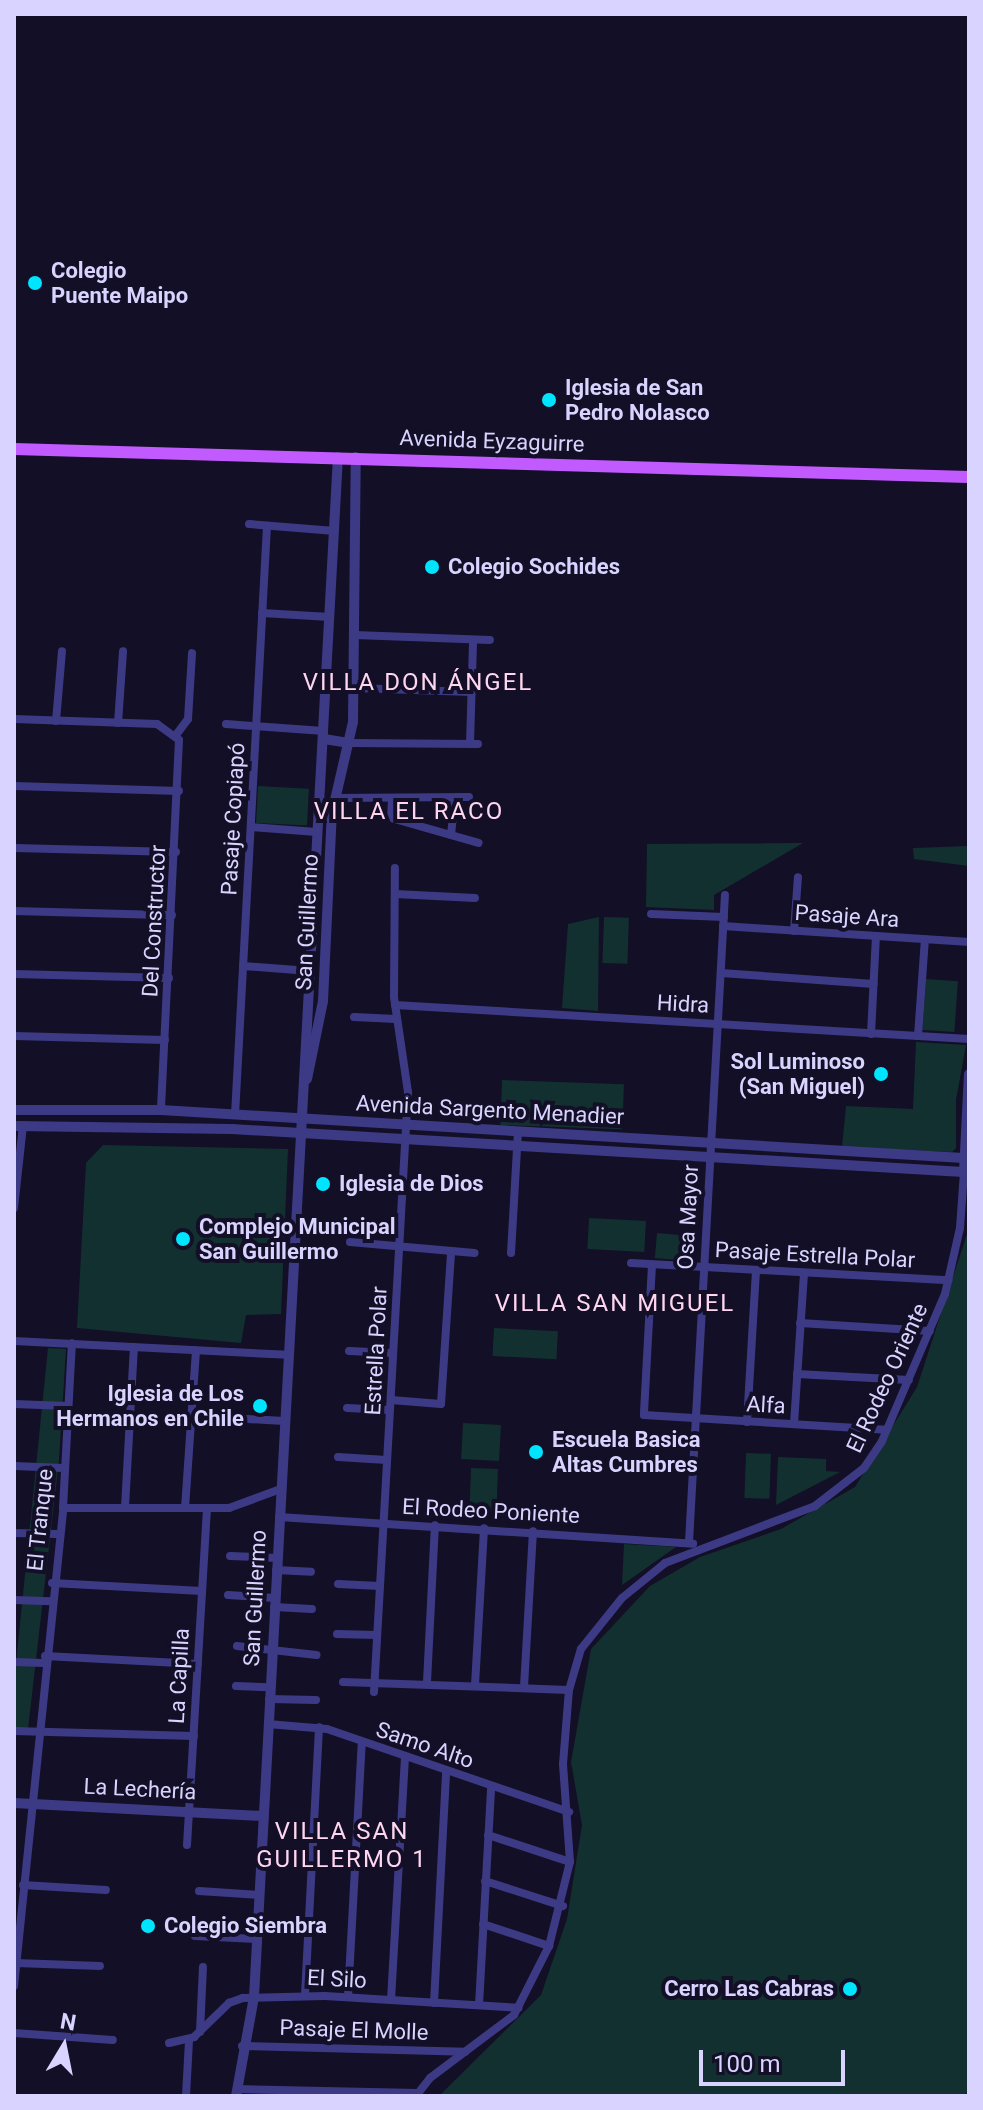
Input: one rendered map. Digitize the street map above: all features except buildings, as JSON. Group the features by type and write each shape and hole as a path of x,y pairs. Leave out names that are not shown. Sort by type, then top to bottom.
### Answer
{"main road":[{"name":"Avenida Eyzaguirre","path":"14,449 969,477"}],"street":[{"name":"San Guillermo","path":"236,2093 242,2046 254,1997 338,457"},
{"name":"San Guillermo","path":"302,1100 323,1001 335,798 350,743 354,688 356,457"},
{"path":"249,524 335,531"},
{"name":"Pasaje Copiapó","path":"235,1115 267,526"},
{"path":"262,613 330,617"},
{"path":"355,635 490,640"},
{"path":"226,724 324,735 350,743 474,744 473,640"},
{"path":"56,721 62,651"},
{"path":"118,723 123,651"},
{"path":"14,719 157,724 176,735 188,719 192,653"},
{"path":"354,688 472,692"},
{"name":"Del Constructor","path":"161,1110 181,752 176,735"},
{"path":"14,786 179,791"},
{"path":"335,798 392,800 469,797"},
{"path":"451,835 455,798"},
{"path":"392,800 391,818 479,843"},
{"path":"251,827 317,832"},
{"path":"14,848 176,852"},
{"name":"Estrella Polar","path":"374,1692 407,1125 408,1081 395,1005 395,868"},
{"path":"794,931 798,877"},
{"path":"395,894 475,898"},
{"name":"Osa Mayor","path":"689,1542 725,895"},
{"path":"14,911 172,915"},
{"name":"Pasaje Ara","path":"651,914 794,931 969,942"},
{"path":"871,1034 876,936"},
{"path":"918,1036 925,939"},
{"path":"243,966 310,971"},
{"path":"721,973 874,984"},
{"path":"14,974 169,978"},
{"name":"Hidra","path":"395,1005 969,1039"},
{"path":"354,1017 396,1019"},
{"path":"14,1036 165,1040"},
{"path":"964,1172 969,1074"},
{"name":"Avenida Sargento Menadier","path":"14,1110 161,1110 964,1158"},
{"path":"14,1208 18,1125"},
{"name":"Avenida Sargento Menadier","path":"18,1125 300,1133 964,1172"},
{"path":"511,1253 518,1131"},
{"name":"El Rodeo Oriente","path":"417,2094 519,2008 549,1946 563,1906 570,1862 569,1812 563,1776 569,1690 577,1657 608,1613 653,1571 699,1548 825,1500 864,1468 909,1380 949,1280 964,1172"},
{"path":"350,1242 475,1253"},
{"path":"391,1400 441,1404 451,1252"},
{"name":"Pasaje Estrella Polar","path":"631,1263 949,1280"},
{"name":"Alfa","path":"652,1265 644,1415 886,1430"},
{"path":"747,1422 756,1270"},
{"path":"794,1424 804,1273"},
{"path":"800,1323 930,1331"},
{"path":"14,1341 288,1355"},
{"name":"El Tranque","path":"14,1986 44,1660 57,1534 63,1508 72,1343"},
{"path":"125,1507 134,1347"},
{"path":"185,1508 196,1350"},
{"path":"349,1351 393,1353"},
{"path":"797,1374 909,1380"},
{"path":"14,1404 68,1406"},
{"path":"347,1408 390,1410"},
{"path":"192,1416 284,1421"},
{"path":"338,1457 387,1460"},
{"path":"14,1466 64,1468"},
{"path":"63,1508 207,1509 240,1505 281,1489"},
{"name":"La Capilla","path":"187,1845 207,1509"},
{"name":"El Rodeo Poniente","path":"279,1517 689,1542 699,1548"},
{"path":"427,1682 435,1525"},
{"path":"475,1685 484,1528"},
{"path":"524,1687 533,1531"},
{"path":"14,1533 57,1534"},
{"path":"230,1556 277,1558"},
{"path":"276,1570 311,1572"},
{"path":"52,1583 202,1591"},
{"path":"338,1584 380,1586"},
{"path":"228,1595 312,1609"},
{"path":"14,1600 51,1601"},
{"path":"337,1634 377,1635"},
{"path":"237,1646 316,1655"},
{"path":"14,1662 198,1664"},
{"path":"343,1682 375,1679 569,1690"},
{"path":"236,1686 316,1700"},
{"name":"Samo Alto","path":"268,1724 319,1727 446,1773 569,1812"},
{"path":"305,1995 319,1727"},
{"path":"14,1731 194,1736"},
{"path":"348,1997 362,1742"},
{"path":"391,2000 405,1757"},
{"path":"434,2003 446,1773"},
{"path":"479,2005 491,1787"},
{"name":"La Lechería","path":"14,1803 263,1816"},
{"path":"488,1835 570,1862"},
{"path":"485,1881 563,1906"},
{"path":"23,1885 106,1890"},
{"path":"199,1891 259,1895"},
{"path":"483,1924 549,1946"},
{"path":"195,1936 257,1939"},
{"path":"16,1963 100,1966"},
{"path":"200,2033 203,1967"},
{"name":"El Silo","path":"169,2043 189,2040 229,2003 254,1997 305,1995 519,2008"},
{"path":"14,2033 113,2040"},
{"path":"186,2096 189,2040"},
{"name":"Pasaje El Molle","path":"242,2046 323,2044 466,2052"},
{"path":"236,2093 417,2094"}],"green space":[{"path":"258,786 309,789 307,826 256,823"},
{"path":"803,843 714,895 714,910 646,907 647,844"},
{"path":"969,846 969,866 914,859 913,848"},
{"path":"599,917 598,1011 562,1008 568,924"},
{"path":"604,917 629,918 627,964 602,963"},
{"path":"926,979 958,981 954,1032 922,1030"},
{"path":"916,1042 966,1045 956,1100 956,1148 952,1152 842,1147 846,1106 913,1109"},
{"path":"502,1080 624,1084 622,1129 500,1125"},
{"name":"Complejo Municipal San Guillermo","path":"103,1145 288,1149 281,1314 246,1315 241,1343 77,1328 86,1163"},
{"path":"589,1218 646,1221 644,1252 587,1249"},
{"path":"969,1228 969,2090 964,2096 439,2096 541,1995 567,1919 582,1825 571,1762 591,1649 650,1586 700,1557 781,1529 855,1487 917,1387"},
{"path":"657,1233 694,1236 692,1261 655,1258"},
{"path":"494,1328 558,1331 556,1359 493,1356"},
{"path":"48,1348 66,1349 59,1460 28,1729 14,1728 14,1683"},
{"path":"463,1423 501,1425 499,1461 461,1459"},
{"path":"746,1453 771,1454 769,1499 744,1498"},
{"path":"778,1457 826,1459 826,1471 840,1472 776,1505"},
{"path":"471,1468 498,1469 496,1514 469,1513"},
{"path":"624,1544 676,1547 622,1585"}],"place":[{"name":"Colegio Puente Maipo","path":"35,283"},
{"name":"Iglesia de San Pedro Nolasco","path":"549,400"},
{"name":"Colegio Sochides","path":"432,567"},
{"name":"Sol Luminoso (San Miguel)","path":"881,1074"},
{"name":"Iglesia de Dios","path":"323,1184"},
{"name":"Complejo Municipal San Guillermo","path":"183,1239"},
{"name":"Iglesia de Los Hermanos en Chile","path":"260,1406"},
{"name":"Escuela Basica Altas Cumbres","path":"536,1452"},
{"name":"Colegio Siembra","path":"148,1926"},
{"name":"Cerro Las Cabras","path":"850,1989"}],"district":[{"name":"VILLA DON ÁNGEL","path":"418,683"},
{"name":"VILLA EL RACO","path":"409,812"},
{"name":"VILLA SAN MIGUEL","path":"615,1304"},
{"name":"VILLA SAN GUILLERMO 1","path":"342,1846"}]}
